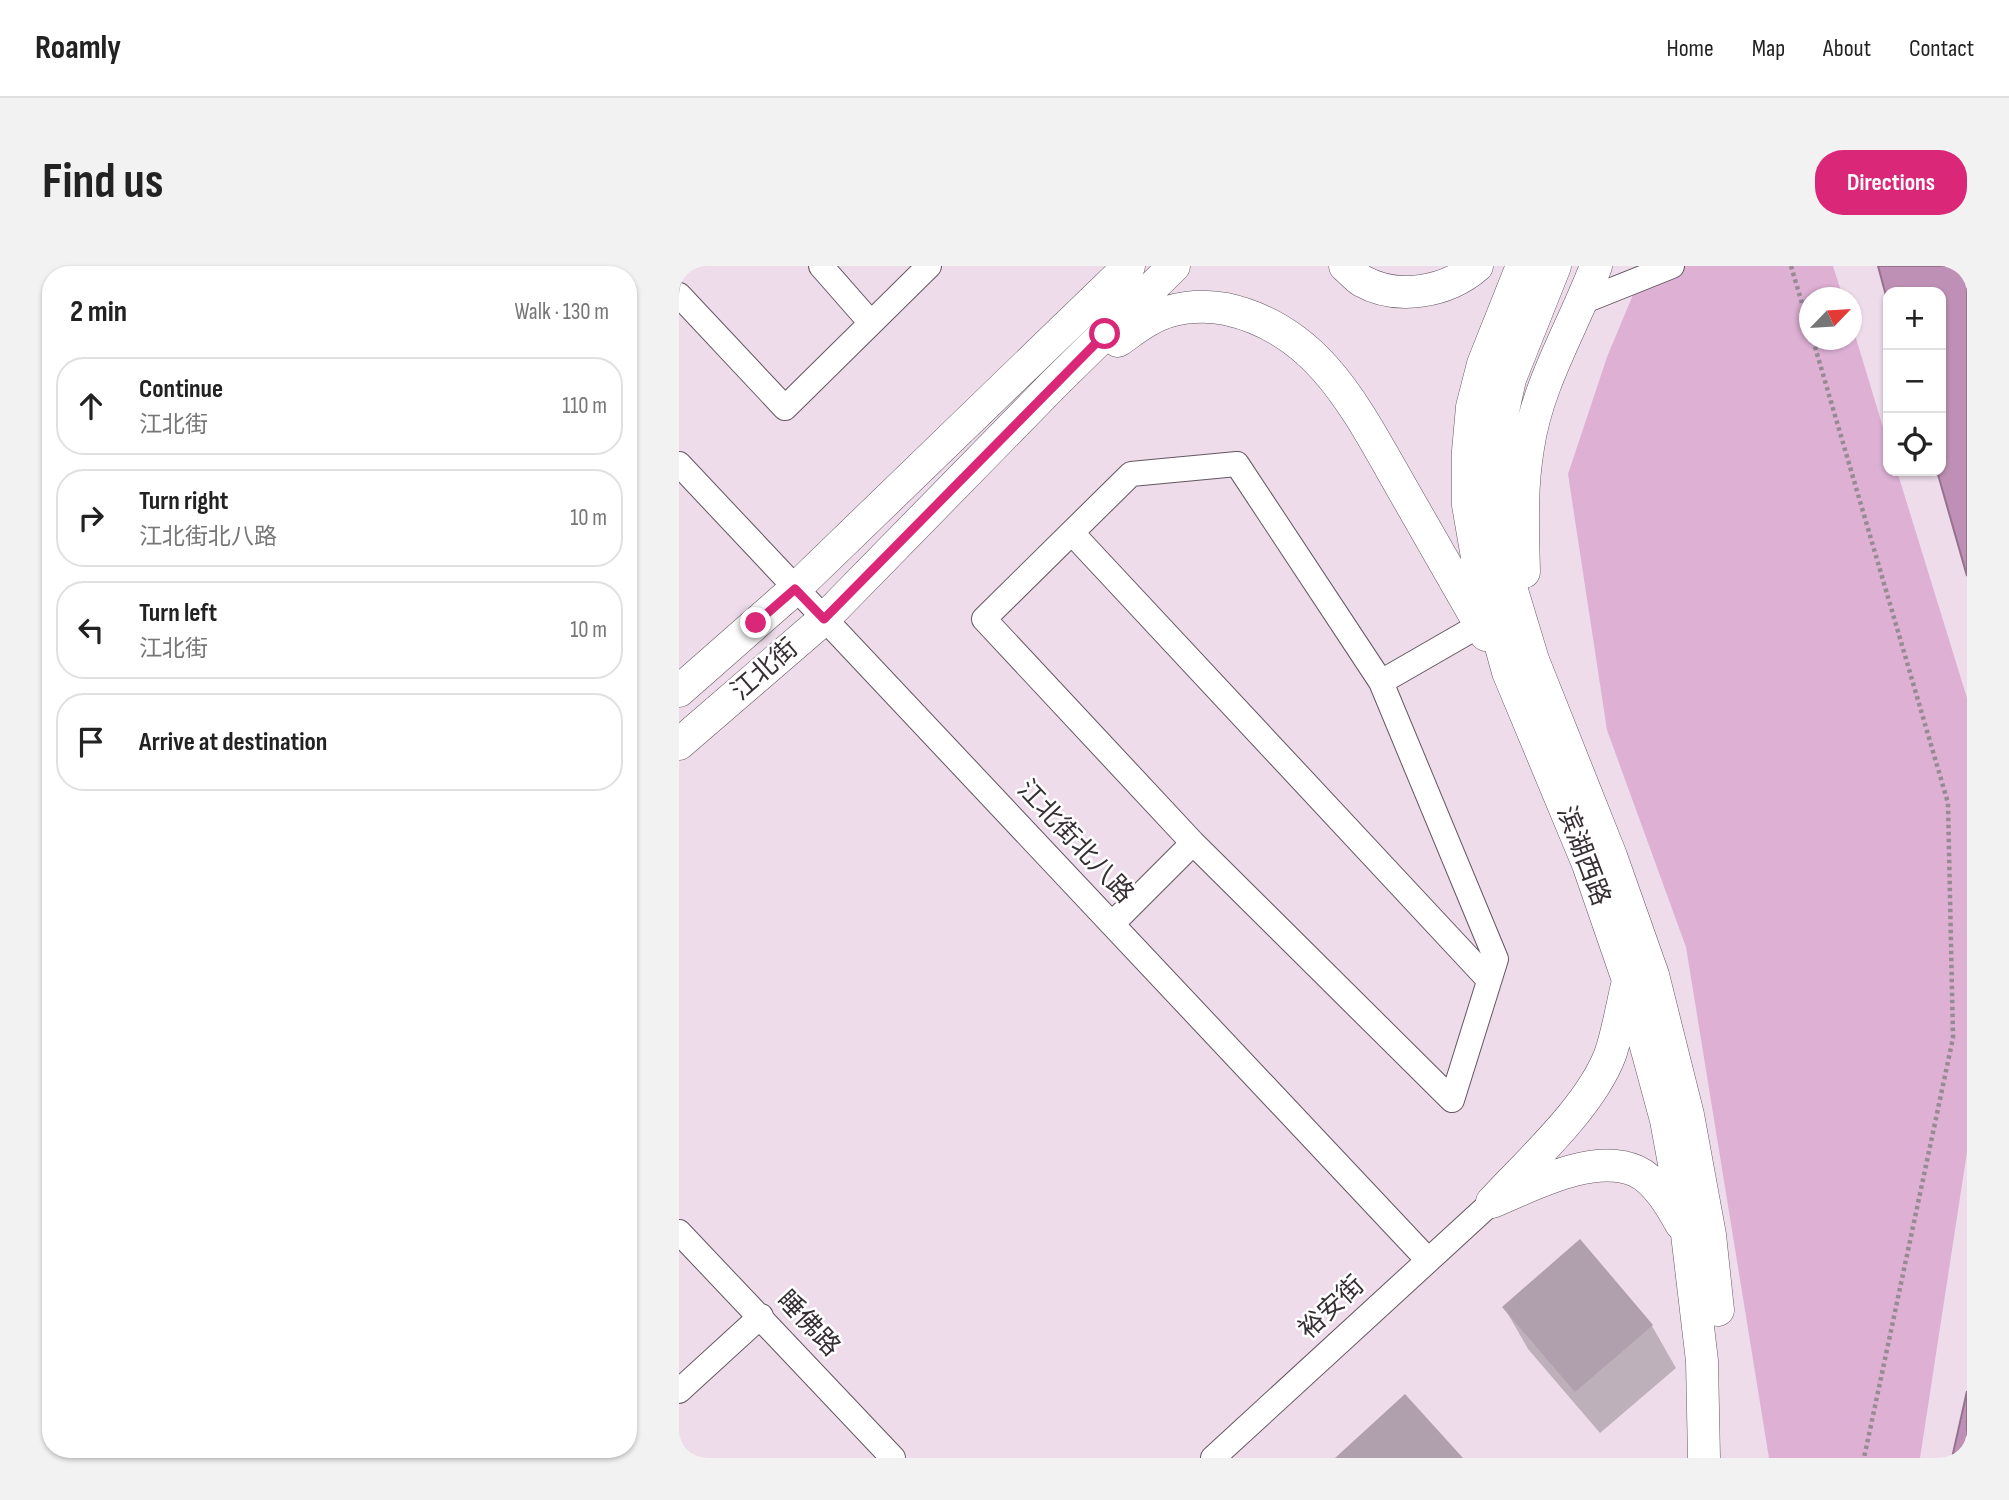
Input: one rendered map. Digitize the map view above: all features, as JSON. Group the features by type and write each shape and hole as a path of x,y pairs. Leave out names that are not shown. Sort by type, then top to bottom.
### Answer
{"main road":[{"path":"1057,334 1097,266"},
{"name":"江北街","path":"679,691 795,589 1129,266"},
{"name":"江北街","path":"679,744 824,619 1053,385 1174,266"},
{"path":"1345,266 1362,281 1388,290 1416,292 1444,287 1476,266"},
{"name":"滨湖西路","path":"1522,266 1483,364 1472,407 1468,451 1468,505 1478,563 1521,666 1611,856 1653,975 1688,1115 1710,1235 1723,1363 1724,1458"},
{"name":"滨湖西路","path":"1555,266 1510,379 1498,434 1496,499 1521,666 1628,980 1666,1119 1687,1234 1702,1362 1704,1458"},
{"path":"1521,666 1524,573 1522,507 1528,446 1542,394 1596,266"},
{"path":"1053,385 1150,319 1179,309 1215,307 1251,314 1285,331 1318,360 1352,402 1480,625 1521,666"},
{"path":"1492,1202 1562,1128 1586,1096 1609,1056 1628,980"},
{"path":"1492,1202 1581,1168 1611,1165 1637,1171 1665,1196 1687,1234"}],"street":[{"path":"821,266 871,323"},
{"path":"679,295 785,408 929,266"},
{"path":"1582,302 1672,266"},
{"name":"江北街北八路","path":"679,464 1428,1260"},
{"path":"1237,464 1381,681 1496,958 1452,1100 1193,843 984,619 1072,533 1131,474 1237,464"},
{"path":"1072,533 1489,980"},
{"path":"1381,681 1480,625"},
{"path":"1112,924 1193,843"},
{"name":"裕安街","path":"1213,1458 1492,1202"},
{"name":"睡佛路","path":"679,1231 893,1458"},
{"path":"679,1391 761,1317"}],"path":[{"path":"1791,266 1799,293"},
{"path":"1816,350 1948,803 1953,1038 1864,1458"}],"shaded area":[{"path":"1645,266 1833,266 1840,287 1799,287 1799,350 1860,350 1883,427 1883,476 1899,476 1967,698 1967,1152 1920,1458 1769,1458 1686,947 1607,730 1568,474 1607,357"},
{"path":"1878,266 1967,266 1967,576 1938,476 1946,476 1946,287 1884,287"},
{"path":"1967,1391 1967,1458 1952,1458"}],"building":[{"path":"1580,1239 1653,1325 1575,1392 1502,1307"},
{"path":"1405,1394 1463,1458 1335,1458"}],"route":[{"path":"756,623 795,589 824,619 1105,334"}]}
